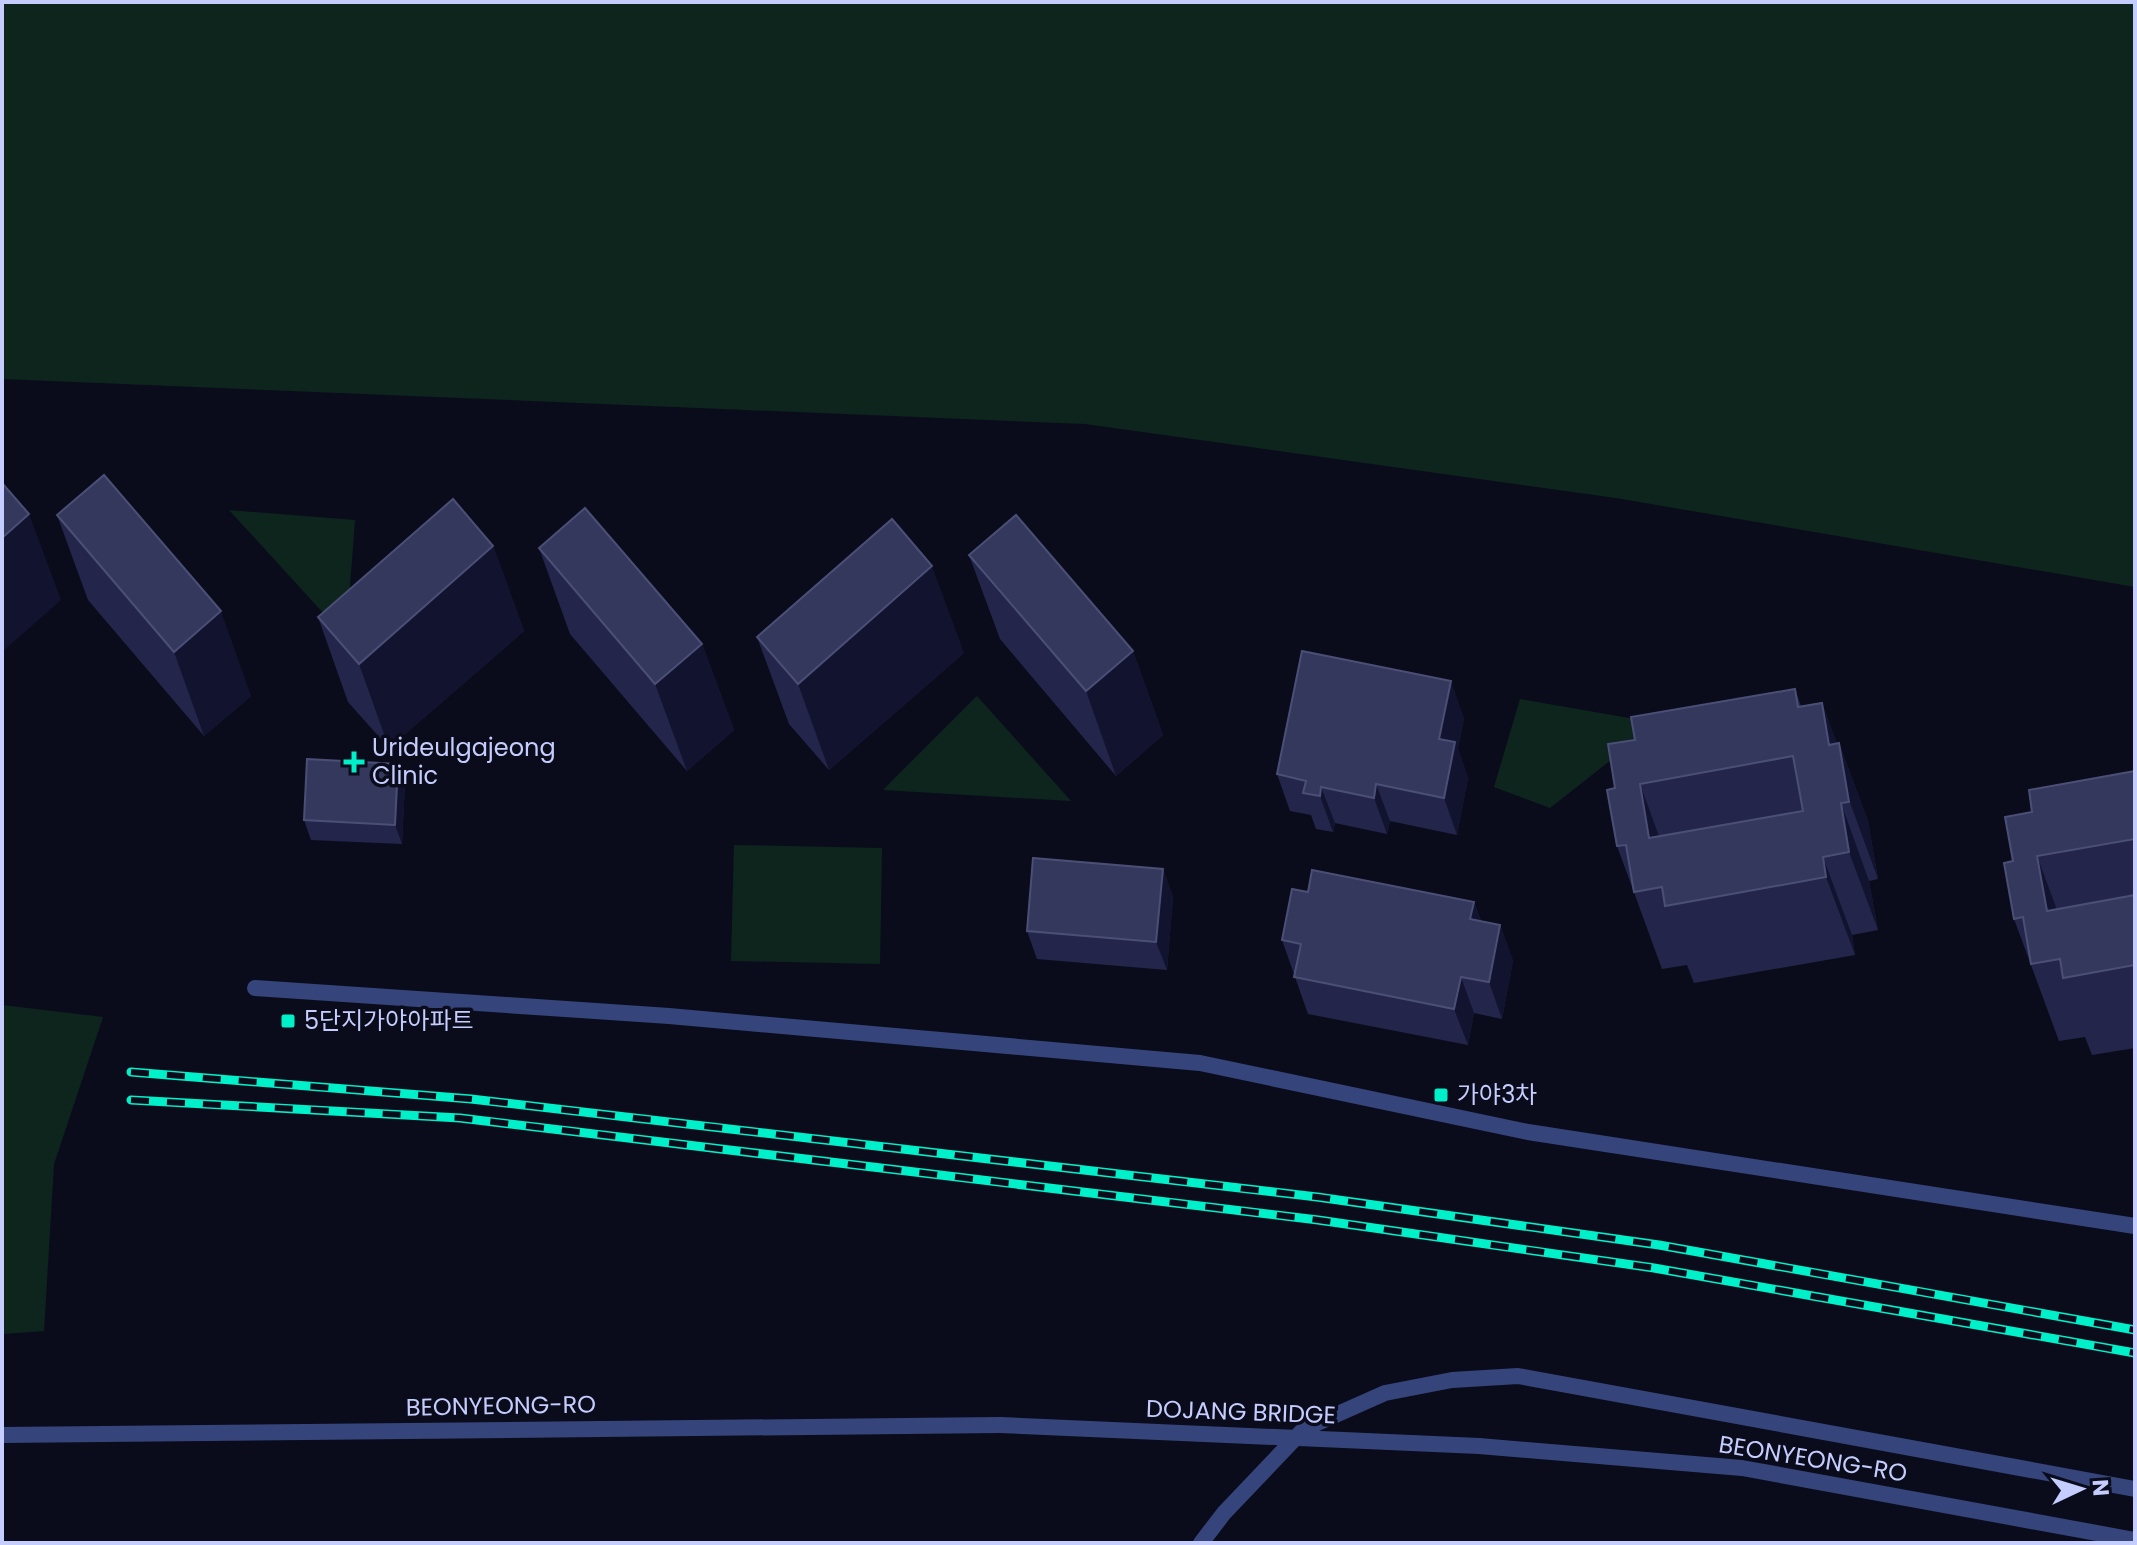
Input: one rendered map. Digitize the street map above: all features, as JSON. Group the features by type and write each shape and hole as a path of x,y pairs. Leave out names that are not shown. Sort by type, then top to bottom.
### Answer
{"street":[{"path":"255,988 669,1016 1200,1063 1528,1132 2135,1226"},
{"path":"1201,1543 1224,1513 1304,1429 1385,1393 1452,1380 1518,1376 2135,1489"},
{"name":"BEONYEONG-RO","path":"2,1435 1000,1425"},
{"name":"DOJANG BRIDGE","path":"1000,1425 1479,1446"},
{"name":"BEONYEONG-RO","path":"1479,1446 1742,1468 2135,1540"}],"green space":[{"path":"2,2 2135,2 2135,587 1616,498 1085,424 2,379"},
{"path":"229,510 355,520 346,638"},
{"path":"977,696 1071,801 883,790"},
{"path":"1520,699 1658,723 1550,808 1494,787"},
{"path":"734,845 882,848 880,964 731,961"},
{"path":"2,1005 103,1017 54,1164 44,1331 2,1334"}],"building":[{"path":"104,475 221,611 174,652 57,515"},
{"path":"2,483 29,514 2,538"},
{"path":"453,499 493,546 359,664 318,617"},
{"path":"585,508 702,644 655,684 539,548"},
{"path":"1016,515 1133,651 1086,691 969,555"},
{"path":"892,519 932,566 798,684 757,637"},
{"path":"1302,651 1451,681 1439,739 1455,742 1444,798 1376,784 1374,798 1321,787 1320,796 1303,793 1306,781 1277,774"},
{"path":"1795,689 1798,707 1822,703 1829,745 1839,743 1849,802 1841,803 1849,852 1823,857 1826,877 1665,906 1662,887 1634,892 1626,845 1617,846 1607,790 1615,788 1608,744 1635,740 1631,717","holes":["1793,756 1803,811 1649,838 1640,784"]},
{"path":"307,759 398,764 395,825 304,820"},
{"path":"2135,771 2135,839 2037,856 2047,911 2135,895 2135,965 2063,978 2060,959 2031,964 2023,917 2014,919 2004,863 2013,861 2005,817 2032,812 2029,790"},
{"path":"1033,858 1163,869 1156,942 1027,931"},
{"path":"1312,870 1474,902 1470,919 1500,925 1489,982 1461,977 1454,1009 1294,977 1301,944 1282,940 1292,889 1308,892"}],"railway":[{"path":"131,1072 471,1099 1317,1197 1659,1245 2135,1330"},
{"path":"131,1100 460,1118 1318,1220 1654,1268 2135,1353"}],"place":[{"name":"Urideulgajeong Clinic","path":"354,762"},
{"name":"5단지가야아파트","path":"288,1021"},
{"name":"가야3차","path":"1441,1095"}]}
